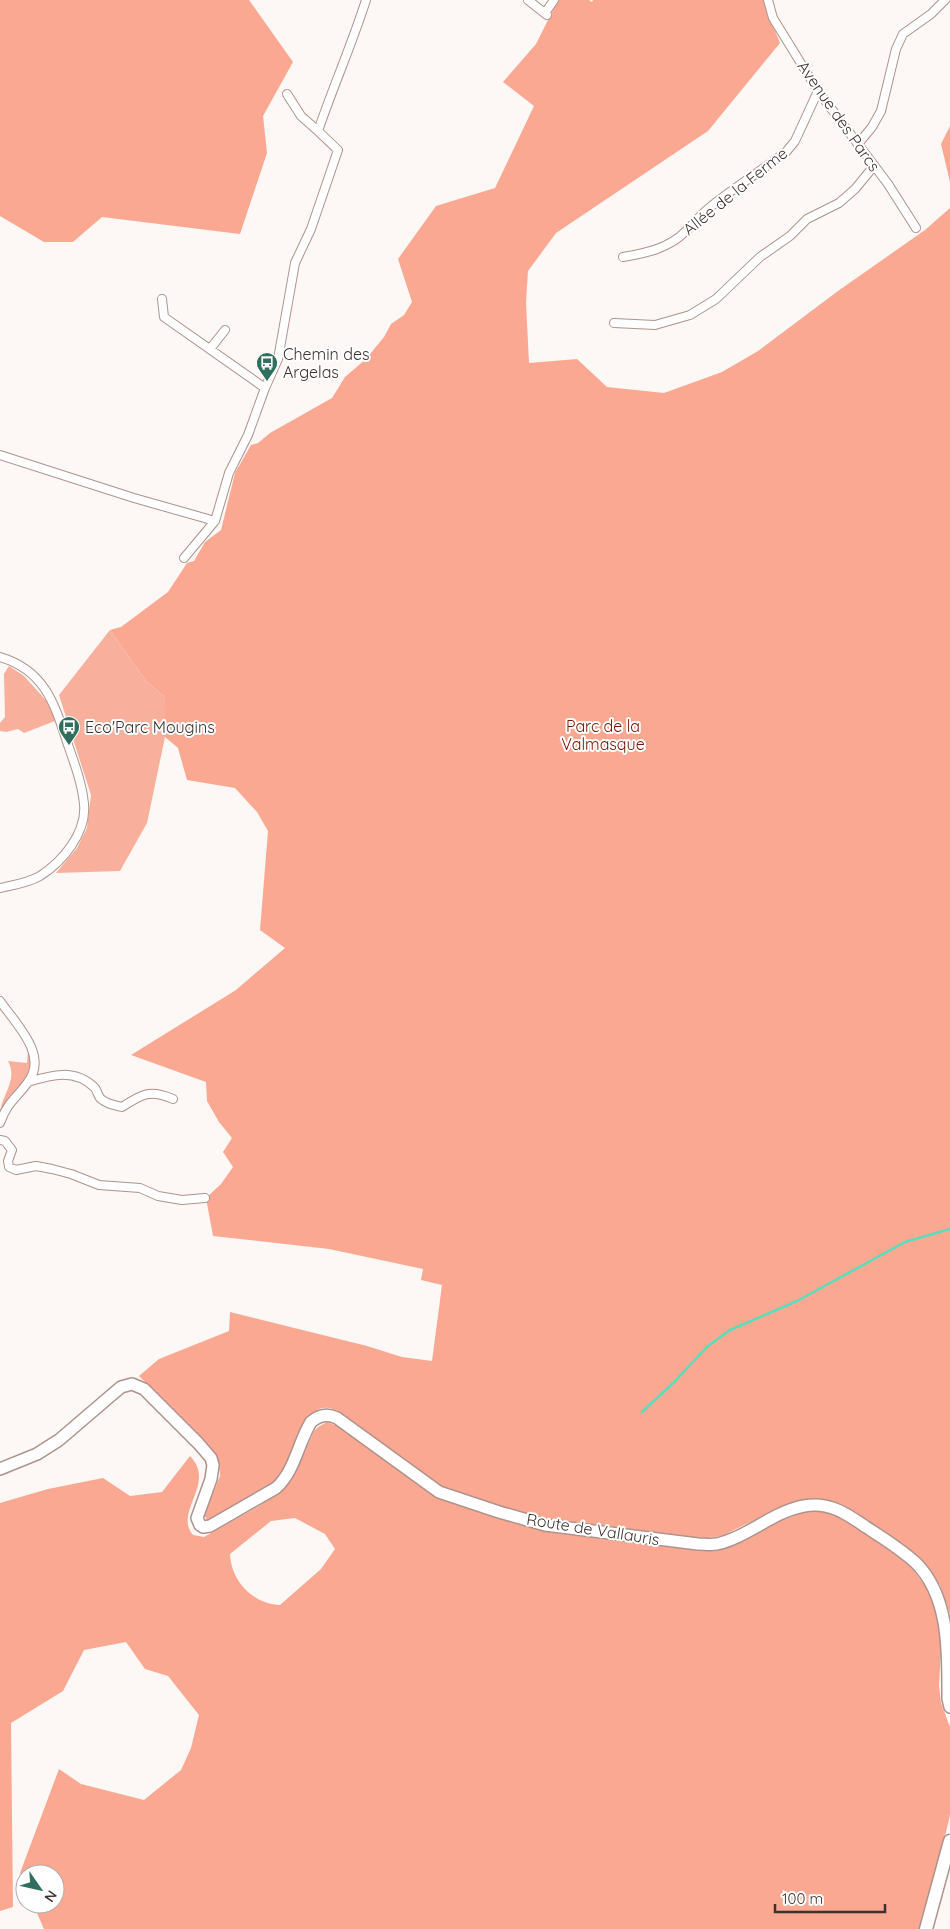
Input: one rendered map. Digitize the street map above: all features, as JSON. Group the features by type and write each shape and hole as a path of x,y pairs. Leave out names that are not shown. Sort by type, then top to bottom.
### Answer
{"main road":[{"name":"Route de Vallauris","path":"0,1469 37,1454 52,1445 121,1387 132,1384 144,1389 198,1442 211,1458 213,1465 212,1479 197,1518 203,1527 210,1526 276,1488 283,1482 289,1473 311,1422 315,1418 327,1415 337,1418 439,1492 499,1512 546,1524 698,1544 715,1544 729,1540 782,1513 804,1506 824,1505 842,1510 879,1535 916,1563 929,1578 941,1604 947,1630 949,1702"},
{"path":"926,1929 950,1841"},
{"path":"934,1929 950,1867"}],"street":[{"path":"318,131 331,91 353,40 366,0"},
{"path":"528,0 546,14 554,0"},
{"name":"Avenue des Parcs","path":"768,0 773,18 818,91 888,184 916,228"},
{"path":"858,144 872,127 881,110 896,49 903,34 931,14 945,0"},
{"name":"Allée de la Ferme","path":"623,257 650,252 665,246 685,232 714,204 786,152 795,141 818,91"},
{"path":"184,558 214,521 229,472 248,434 278,359 295,263 311,229 338,150 301,116 287,94"},
{"path":"614,323 655,325 690,315 716,299 760,257 790,236 807,219 839,203 855,189 874,166"},
{"path":"162,299 164,317 265,388"},
{"path":"210,349 225,330"},
{"path":"0,455 134,498 214,521"},
{"path":"0,657 28,670 44,686 55,704 78,776 84,806 82,822 74,841 61,860 39,876 22,884 0,888"},
{"path":"0,1001 28,1041 36,1062 34,1073 11,1100 0,1123"},
{"path":"28,1082 60,1073 73,1076 89,1083 96,1090 99,1097 108,1104 122,1107 147,1093 160,1093 173,1099"},
{"path":"0,1140 5,1141 12,1150 8,1161 9,1167 16,1170 36,1166 72,1174 99,1185 140,1188 158,1196 182,1200 205,1198"}],"shaded area":[{"path":"110,630 146,681 165,697 165,737 147,823 120,871 56,873 77,848 87,828 91,795 59,695"},
{"path":"9,666 24,676 52,707 55,721 24,733 18,729 6,732 0,731 0,723 5,717 4,674"},
{"path":"25,1042 32,1060 30,1072 9,1097 0,1115 10,1082 11,1068 8,1061 27,1063 28,1051"}],"green space":[{"path":"0,0 249,0 293,62 263,116 267,153 240,234 102,217 73,242 44,242 0,216"},
{"name":"Parc de la Valmasque","path":"558,0 589,0 592,2 593,0 765,0 767,11 780,43 708,131 556,233 528,271 526,302 529,363 577,359 607,387 664,393 722,372 758,351 838,291 925,230 950,208 950,1614 940,1585 927,1567 889,1536 845,1506 835,1502 821,1499 804,1500 776,1509 722,1536 707,1538 664,1535 548,1519 442,1487 338,1411 326,1408 316,1411 307,1419 278,1478 249,1498 216,1517 207,1520 204,1515 220,1476 216,1457 210,1447 139,1376 159,1359 229,1331 230,1312 367,1346 402,1357 432,1361 442,1285 421,1280 423,1269 329,1249 213,1236 206,1198 221,1184 233,1167 223,1152 232,1138 219,1122 207,1101 206,1082 131,1055 236,990 285,948 260,930 268,831 257,812 235,788 187,780 178,748 165,737 165,697 146,681 110,630 121,627 168,592 187,563 194,561 205,542 221,530 235,473 251,445 258,443 270,433 332,398 345,377 366,359 384,337 391,324 404,315 412,302 398,259 436,206 495,188 534,106 503,82 536,44"},
{"path":"950,126 950,182 941,144"},
{"path":"327,1422 340,1427 441,1498 485,1514 554,1531 701,1550 726,1545 799,1514 820,1510 830,1512 842,1518 907,1562 927,1588 937,1615 941,1649 939,1686 941,1703 950,1727 950,1815 923,1929 44,1929 37,1914 65,1914 65,1864 23,1864 59,1769 81,1784 144,1800 181,1770 191,1748 199,1715 168,1676 145,1669 126,1642 84,1650 63,1691 11,1723 13,1907 0,1911 0,1503 48,1489 103,1478 130,1496 162,1492 190,1456 197,1466 199,1477 198,1487 190,1507 188,1526 193,1535 204,1537 283,1490 295,1474 314,1431","holes":["295,1518 325,1534 335,1549 321,1569 280,1605 270,1604 261,1600 245,1589 234,1573 230,1554 271,1521"]}],"waterway":[{"path":"642,1412 707,1347 730,1330 797,1301 905,1242 950,1229"}],"place":[{"name":"Chemin des Argelas","path":"267,382"},
{"name":"Eco'Parc Mougins","path":"69,746"}]}
